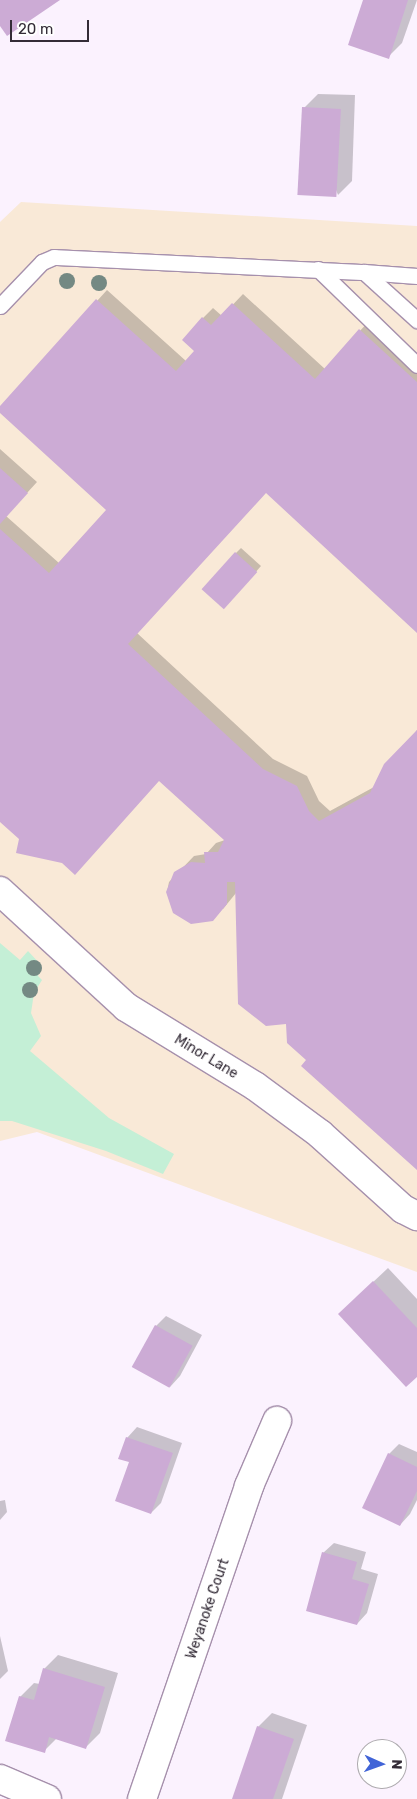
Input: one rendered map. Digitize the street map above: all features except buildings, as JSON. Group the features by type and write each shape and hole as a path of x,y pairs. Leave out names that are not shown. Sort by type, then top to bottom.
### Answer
{"street":[{"name":"Minor Lane","path":"0,891 126,1007 255,1086 320,1134 403,1209 417,1216"},
{"name":"Weyanoke Court","path":"142,1799 249,1486 277,1421"},
{"path":"0,1779 47,1799"}],"lane":[{"path":"0,306 42,262 54,257 318,269 417,276"},
{"path":"318,269 417,365"},
{"path":"364,272 417,320"}],"shaded area":[{"path":"21,202 417,226 417,1272 37,1132 0,1141 0,222"}],"green space":[{"path":"0,943 20,960 28,951 41,965 38,976 42,980 34,993 31,1013 41,1036 30,1051 109,1118 174,1154 163,1174 106,1151 12,1121 0,1121"}]}
